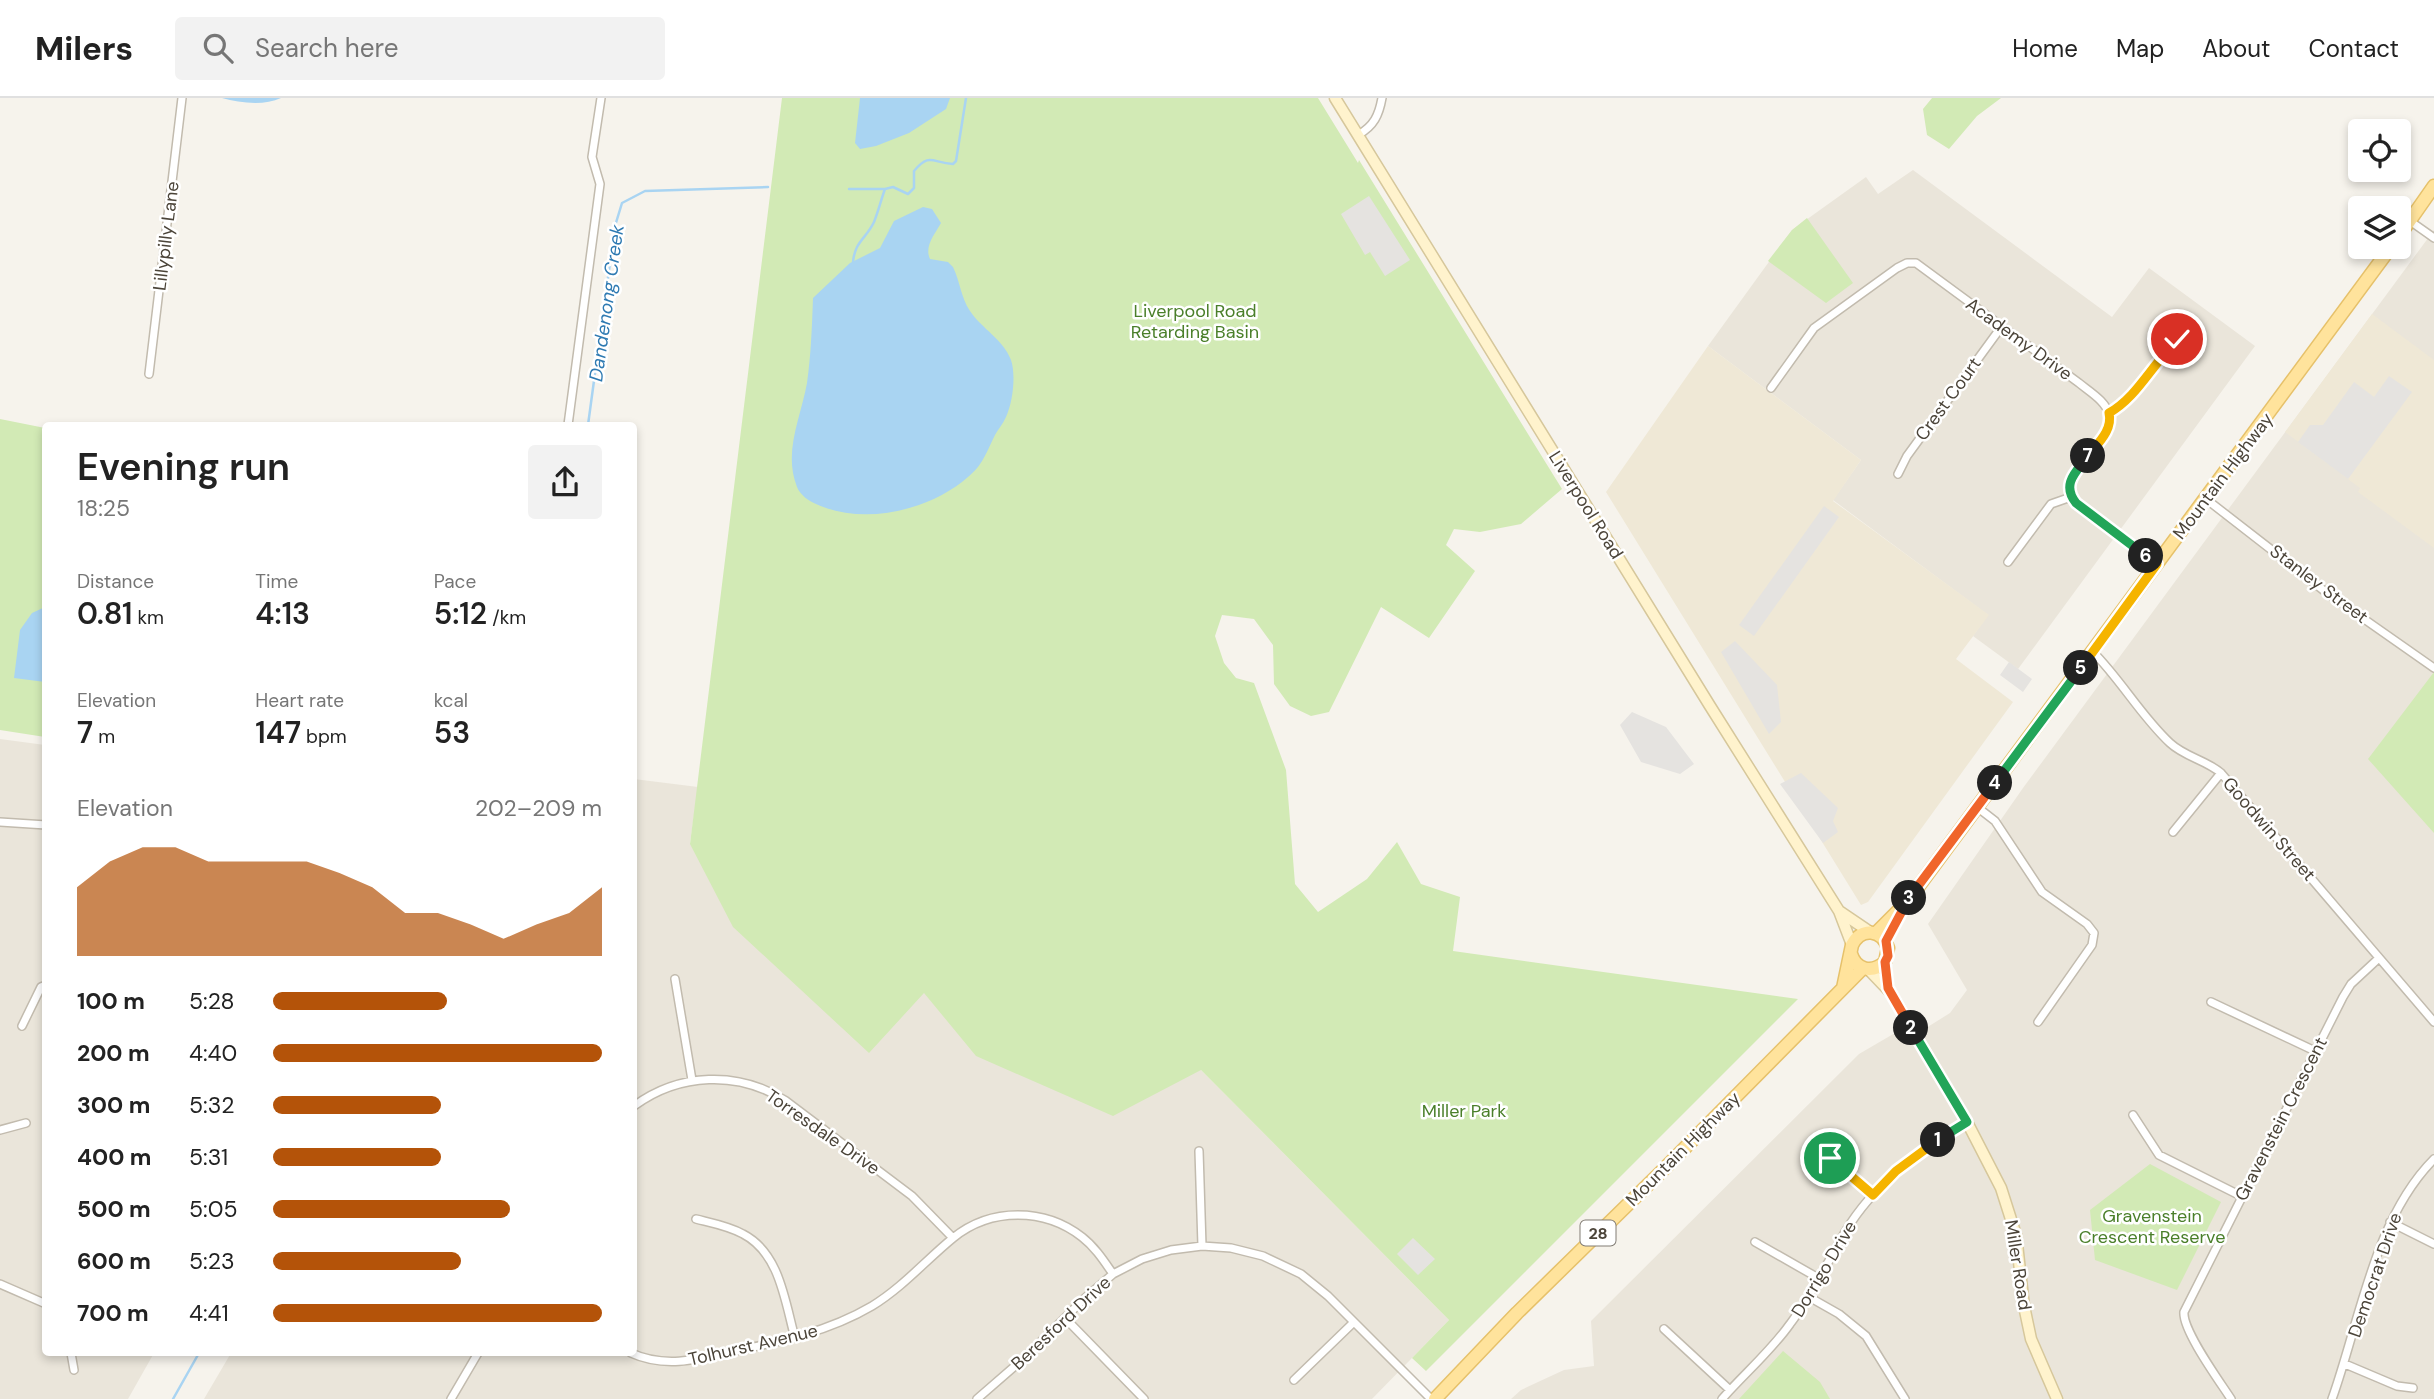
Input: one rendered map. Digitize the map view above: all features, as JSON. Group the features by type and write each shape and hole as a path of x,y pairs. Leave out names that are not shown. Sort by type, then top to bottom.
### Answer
{"main road":[{"name":"Liverpool Road","path":"1335,98 1839,911 1851,949"},
{"path":"2411,220 2434,186"},
{"name":"Mountain Highway","path":"1877,935 1903,906 2093,652 2382,259"},
{"name":"Liverpool Road","path":"1839,911 1877,935"},
{"path":"1843,988 1851,949 1862,933 1877,935 1888,956 1885,962"},
{"path":"1851,949 1853,960 1866,969"},
{"name":"28","path":"1866,969 1885,962"},
{"name":"Miller Road","path":"1885,962 1888,988"},
{"name":"Mountain Highway","path":"1433,1399 1843,988 1866,969"},
{"name":"Miller Road","path":"1866,969 1888,988 1967,1122 2001,1188 2016,1235 2024,1306 2031,1339 2057,1399"}],"street":[{"name":"Lillypilly Lane","path":"149,374 182,98"},
{"path":"568,422 600,184 593,157 601,98"},
{"path":"1358,135 1376,120 1382,98"},
{"path":"2411,222 2434,237"},
{"name":"Academy Drive","path":"1771,388 1814,328 1907,263 1916,263 2090,391 2109,413"},
{"name":"Crest Court","path":"1898,474 1907,456 2002,326"},
{"path":"2157,564 2076,503 2068,485 2108,429 2109,413 2129,398 2163,356"},
{"path":"2008,562 2051,504 2071,496"},
{"name":"Stanley Street","path":"2206,499 2328,593 2434,668"},
{"name":"Goodwin Street","path":"2093,652 2109,668 2154,728 2171,745 2221,773 2434,1022"},
{"path":"2173,832 2221,773"},
{"path":"1977,807 1995,821 2042,892 2087,924 2094,933 2091,945 2038,1022"},
{"path":"0,822 42,825"},
{"name":"Gravenstein Crescent","path":"2231,1399 2183,1319 2186,1306 2351,984 2379,958"},
{"path":"675,979 692,1080"},
{"path":"22,1026 42,987"},
{"path":"2211,1002 2315,1051"},
{"name":"Torresdale Drive","path":"637,1104 658,1091 692,1080 726,1079 748,1083 776,1094 912,1196 953,1238"},
{"path":"2133,1115 2159,1155 2241,1196"},
{"name":"Dorrigo Drive","path":"1722,1399 1789,1326 1820,1279 1845,1231 1873,1195 1919,1152 1967,1122"},
{"path":"0,1130 26,1124"},
{"path":"1199,1151 1202,1246"},
{"path":"1830,1158 1873,1195"},
{"name":"Democrat Drive","path":"2332,1399 2390,1222 2414,1182 2434,1159"},
{"name":"Tolhurst Avenue","path":"637,1355 661,1361 695,1361 794,1338 838,1323 872,1306 905,1283 953,1238 969,1227 1000,1216 1031,1216 1066,1227 1084,1239 1113,1274"},
{"path":"696,1219 732,1228 759,1245 771,1259 794,1338"},
{"path":"2390,1222 2434,1244"},
{"path":"1755,1242 1820,1279"},
{"name":"Beresford Drive","path":"976,1399 1022,1360 1113,1274 1142,1259 1171,1250 1202,1246 1231,1248 1263,1256 1301,1274 1328,1296 1433,1399"},
{"path":"0,1284 42,1302"},
{"path":"1809,1297 1839,1314 1866,1336 1905,1399"},
{"path":"1065,1318 1144,1399"},
{"path":"1294,1380 1354,1322"},
{"path":"1664,1329 1730,1390"},
{"path":"72,1356 74,1370"},
{"path":"451,1399 476,1356"},
{"path":"2344,1364 2397,1386 2413,1388"}],"shaded area":[{"path":"1913,170 2112,317 2149,268 2255,346 2018,669 1973,636 1988,615 1833,500 1861,460 1708,346 1792,230 1866,177 1878,194"},
{"path":"1369,196 1410,260 1385,276 1370,252 1365,255 1341,214"},
{"path":"2434,230 2434,1399 1511,1399 1521,1390 1564,1370 1594,1366 1591,1321 1859,1054 1895,1033 1902,1043 1950,1013 1967,990 1928,924 2023,788"},
{"path":"2372,314 2434,360 2434,548 2358,492 2360,488 2285,432"},
{"path":"1708,346 1861,460 1833,501 1989,615 1956,659 2013,702 1868,902 1861,905 1606,492"},
{"path":"2389,376 2412,392 2348,479 2298,442 2310,425 2323,425 2354,382 2374,397"},
{"path":"1824,506 1839,517 1754,636 1739,625"},
{"path":"1735,641 1777,685 1781,722 1769,734 1721,652"},
{"path":"2009,662 2032,679 2023,692 2000,675"},
{"path":"1632,712 1666,727 1694,764 1680,774 1641,762 1620,725"},
{"path":"0,739 42,745 42,1356 152,1356 128,1399 0,1399"},
{"path":"1801,773 1838,808 1833,821 1838,832 1823,843 1780,784"},
{"path":"637,779 698,787 690,843 1201,1070 1449,1320 1372,1399 204,1399 229,1356 637,1356"},
{"path":"1413,1238 1435,1259 1418,1275 1397,1254"}],"green space":[{"path":"782,98 1318,98 1562,489 1521,524 1480,532 1454,529 1446,545 1475,571 1429,638 1381,607 1329,712 1311,716 1290,706 1274,684 1273,645 1254,619 1222,615 1215,636 1224,663 1236,678 1254,683 1286,770 1295,884 1318,912 1367,879 1397,842 1421,884 1460,897 1453,951 1798,999 1426,1371 1412,1358 1449,1320 1201,1070 1113,1116 976,1056 924,993 869,1053 733,927 690,844"},
{"path":"1932,98 2001,98 1977,116 1949,149 1927,135 1923,109"},
{"path":"1807,218 1853,283 1826,303 1768,261 1792,230"},
{"path":"0,419 42,427 42,737 0,730"},
{"path":"2434,672 2434,833 2368,759"},
{"name":"Gravenstein Crescent Reserve","path":"2150,1164 2221,1202 2177,1290 2095,1260 2090,1210"},
{"path":"1783,1351 1820,1382 1830,1399 1739,1399"}],"water":[{"path":"222,98 281,98 252,103"},
{"path":"860,98 950,98 946,109 909,133 876,146 860,149 855,143"},
{"path":"923,207 932,209 941,223 929,245 930,259 948,262 953,267 970,311 1003,346 1011,360 1013,381 1008,411 979,466 946,492 911,508 891,512 852,514 834,510 813,503 800,493 793,474 792,448 807,383 813,298 850,263 880,248 894,221"},
{"path":"42,608 42,682 14,678 20,630 32,613"}],"waterway":[{"name":"Dandenong Creek","path":"849,189 893,187 908,194 914,188 914,171 919,165 928,160 953,164 956,161 966,98"},
{"name":"Dandenong Creek","path":"588,422 615,226 622,203 645,191 768,187"},
{"path":"853,262 858,245 874,222 885,189"},
{"name":"Dandenong Creek","path":"173,1399 197,1356"}],"route":[{"path":"1830,1158 1873,1195 1919,1152 1967,1122 1888,988 1886,941 1903,906 2157,564 2076,503 2068,485 2108,429 2109,413 2129,398 2163,356 2175,354 2179,347 2177,339"}],"park label":[{"name":"Liverpool Road Retarding Basin","path":"1195,321"},
{"name":"Miller Park","path":"1464,1111"}]}
